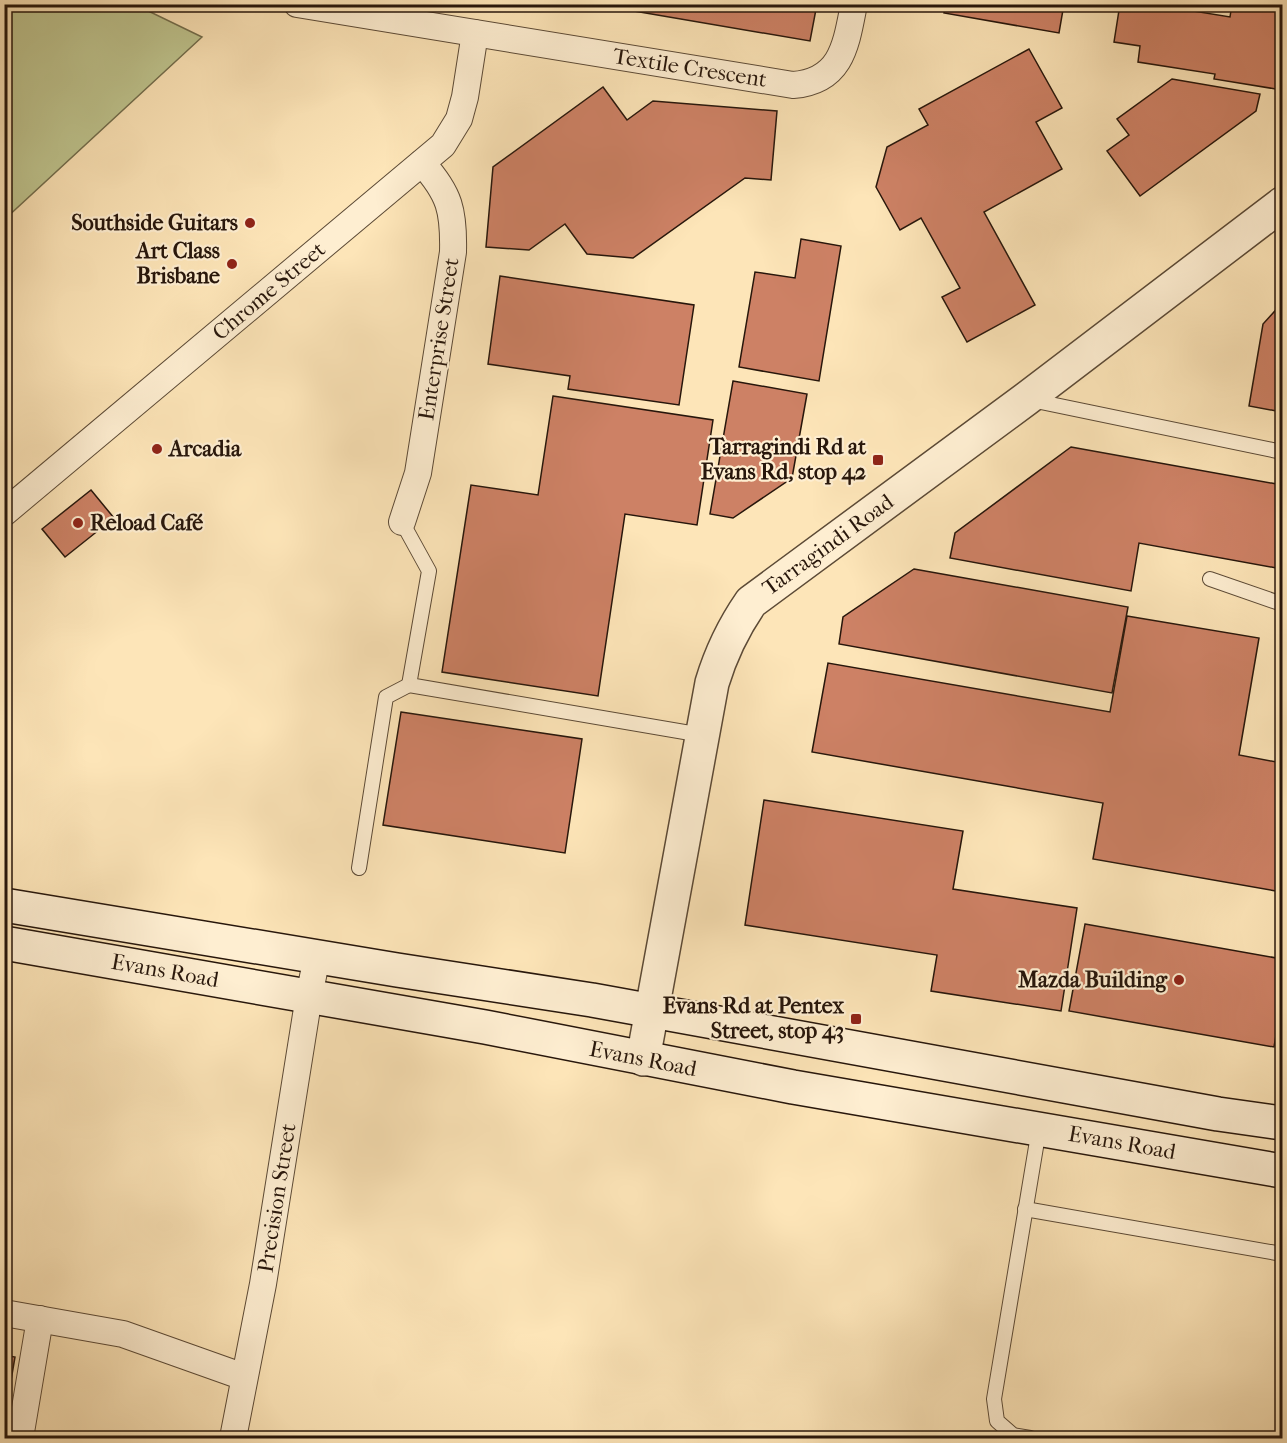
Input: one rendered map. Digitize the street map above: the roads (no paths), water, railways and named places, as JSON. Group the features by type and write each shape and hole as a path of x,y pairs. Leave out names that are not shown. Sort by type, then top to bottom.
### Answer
{"main road":[{"name":"Tarragindi Road","path":"643,1059 712,683 722,652 734,626 751,602 1026,399 1282,204"},
{"name":"Evans Road","path":"4,905 652,1011 1218,1114 1282,1123"},
{"name":"Evans Road","path":"4,943 485,1027 793,1088 1282,1171"}],"street":[{"name":"Textile Crescent","path":"297,4 793,85 810,84 827,74 840,58 854,4"},
{"name":"Chrome Street","path":"4,513 443,145 459,119 465,97 475,33"},
{"name":"Enterprise Street","path":"402,522 418,473 453,252 450,205 439,181 422,163"},
{"name":"Precision Street","path":"233,1438 263,1284 316,957"},
{"path":"4,1313 123,1334 244,1377"},
{"path":"20,1438 40,1319"}],"lane":[{"path":"1026,399 1282,452"},
{"path":"402,522 429,571 409,685"},
{"path":"1210,579 1282,604"},
{"path":"359,868 386,697 409,685 702,735"},
{"path":"1030,1438 1013,1435 997,1421 994,1399 1039,1129"},
{"path":"1025,1209 1282,1254"}],"place":[{"name":"Southside Guitars","path":"250,223"},
{"name":"Art Class Brisbane","path":"232,264"},
{"name":"Arcadia","path":"157,449"},
{"name":"Tarragindi Rd at Evans Rd, stop 42","path":"878,460"},
{"name":"Reload Café","path":"78,523"},
{"name":"Mazda Building","path":"1179,980"},
{"name":"Evans Rd at Pentex Street, stop 43","path":"856,1019"}]}
